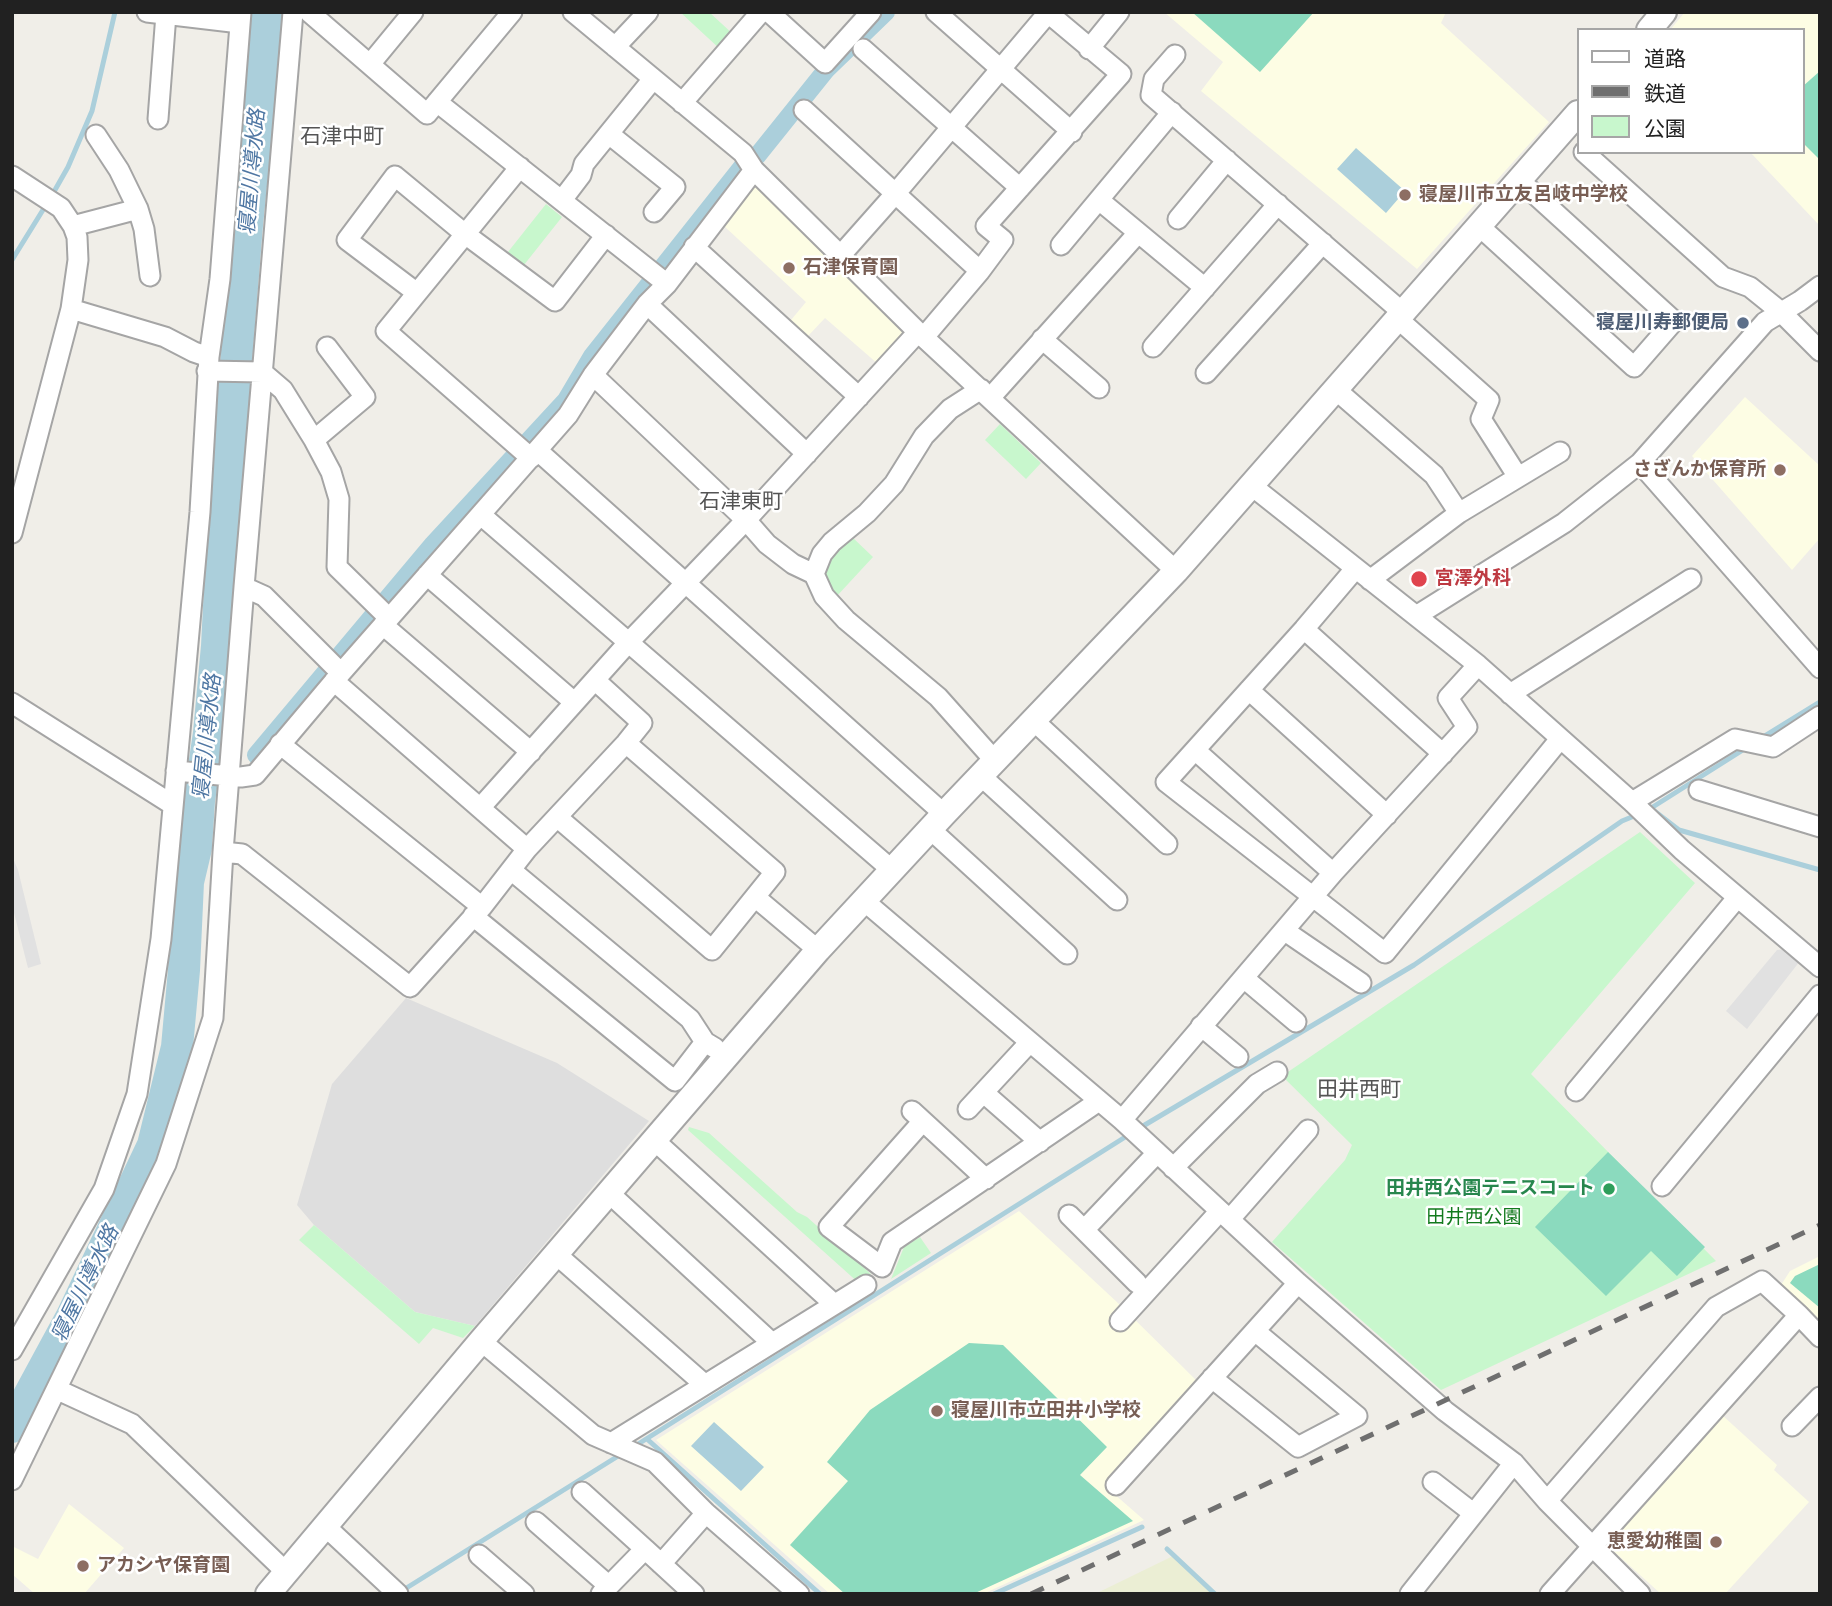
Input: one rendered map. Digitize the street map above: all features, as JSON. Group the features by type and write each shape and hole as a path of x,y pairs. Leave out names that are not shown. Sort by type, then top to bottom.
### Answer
{"street":[{"path":"12,1480 166,1164 213,1018 227,776 259,372 293,12"},
{"path":"309,12 427,114 512,12"},
{"path":"371,63 413,12"},
{"path":"573,12 743,153 754,170 921,335 1176,571"},
{"path":"615,47 648,12"},
{"path":"682,103 761,12"},
{"path":"769,12 825,62 871,12"},
{"path":"936,12 1072,131"},
{"path":"1089,49 1119,12"},
{"path":"1651,28 1664,12"},
{"path":"12,1350 104,1189 137,1094 161,939 178,771 241,18 156,13 158,119"},
{"path":"480,808 627,644 980,271 1003,240 986,226 1121,74 1048,13 840,256"},
{"path":"863,49 1020,188"},
{"path":"1175,55 1154,79 1151,95 1323,243 1489,400 1481,419 1518,477"},
{"path":"562,200 581,175 584,164 653,79"},
{"path":"437,102 667,284"},
{"path":"804,110 980,271"},
{"path":"1061,245 1172,113"},
{"path":"268,1594 481,1341 818,950 1176,571 1518,179 1570,139 1576,120"},
{"path":"609,134 675,187 654,212"},
{"path":"96,135 119,170 138,209 144,229 150,276"},
{"path":"1586,154 1723,277 1750,286 1820,351"},
{"path":"1178,219 1227,160"},
{"path":"520,167 386,331 684,584 937,822 1067,954"},
{"path":"178,771 227,776 254,775 335,671 383,616 427,575 481,515 527,452 568,415 593,375 754,170"},
{"path":"12,176 61,208 77,237 78,260 71,309 12,533"},
{"path":"417,293 347,240 395,176 555,301 606,235"},
{"path":"1478,225 1634,368 1674,321 1518,179"},
{"path":"1099,200 1205,288"},
{"path":"1153,347 1278,204"},
{"path":"73,226 138,209"},
{"path":"814,574 822,554 831,542 867,513 894,485 924,436 950,409 985,394 1042,339 1138,233"},
{"path":"1206,373 1323,243"},
{"path":"694,247 859,397"},
{"path":"1416,615 1564,523 1640,463 1765,321 1820,286"},
{"path":"647,304 807,454"},
{"path":"71,309 165,337 194,352 210,366 259,372 282,390 314,440 331,472 340,499 337,567 383,616 531,751"},
{"path":"1042,339 1099,388"},
{"path":"314,440 365,397 327,347"},
{"path":"593,375 768,544 793,564 814,574 824,596 846,620 939,697 988,768 1117,900"},
{"path":"1335,389 1434,475 1459,513"},
{"path":"1560,452 1362,575 1304,629 1166,782 1385,953 1560,739"},
{"path":"1640,463 1820,668"},
{"path":"1252,486 1478,665 1737,898 1820,967"},
{"path":"481,515 627,644 892,870"},
{"path":"427,575 574,702"},
{"path":"1510,694 1691,579"},
{"path":"244,587 264,596 335,671 527,849"},
{"path":"1304,629 1443,754"},
{"path":"1123,1122 1201,1026 1333,873 1468,727 1448,698 1478,665"},
{"path":"223,852 242,854 410,988 527,849 642,723 596,681"},
{"path":"1249,690 1387,815"},
{"path":"12,704 173,805"},
{"path":"1639,809 1735,739 1773,747 1820,716"},
{"path":"1034,720 1167,844"},
{"path":"556,817 712,950 775,872 626,743"},
{"path":"280,744 675,1081 705,1041"},
{"path":"1195,750 1333,873"},
{"path":"1699,790 1820,827"},
{"path":"510,870 690,1019 705,1041 726,1055"},
{"path":"754,897 818,950"},
{"path":"1576,1091 1737,898"},
{"path":"863,900 1123,1122 1298,1283 1445,1411 1514,1463 1547,1501 1640,1594"},
{"path":"1285,931 1361,983"},
{"path":"1245,978 1296,1022"},
{"path":"1662,1186 1820,995"},
{"path":"1201,1026 1237,1057"},
{"path":"968,1109 1030,1042"},
{"path":"1173,1168 1258,1084 1277,1072"},
{"path":"984,1093 1040,1142"},
{"path":"986,1179 917,1116 829,1227 881,1267 892,1242 986,1179 1099,1101"},
{"path":"1120,1321 1308,1130"},
{"path":"654,1140 834,1304"},
{"path":"1084,1230 1150,1146"},
{"path":"609,1193 772,1343"},
{"path":"1069,1215 1137,1283"},
{"path":"557,1255 704,1384"},
{"path":"1547,1501 1716,1307 1762,1281 1820,1336"},
{"path":"1116,1485 1298,1283"},
{"path":"622,1448 704,1384 866,1285"},
{"path":"1550,1594 1798,1315"},
{"path":"1212,1378 1298,1447 1357,1416 1255,1331"},
{"path":"481,1341 593,1435 655,1462 706,1513 799,1594"},
{"path":"58,1390 132,1424 286,1572"},
{"path":"1792,1426 1820,1397"},
{"path":"1410,1594 1514,1463"},
{"path":"1433,1482 1473,1513"},
{"path":"582,1492 694,1594"},
{"path":"661,1563 706,1513"},
{"path":"536,1521 605,1590 645,1549"},
{"path":"325,1526 398,1594"},
{"path":"479,1555 524,1594"}],"shaded area":[{"name":"寝屋川市立友呂岐中学校","path":"1164,12 1446,12 1441,23 1549,122 1417,269 1201,91 1223,62"},
{"path":"1685,12 1820,12 1820,226 1752,154 1804,154 1804,28 1672,28"},
{"path":"752,188 759,188 909,329 878,364 825,318 808,336 791,320 806,302 724,226"},
{"path":"1745,397 1820,466 1820,538 1792,570 1692,456"},
{"path":"12,856 18,870 41,964 28,968 12,905"},
{"path":"1785,949 1800,961 1747,1029 1726,1011 1777,950"},
{"path":"406,998 557,1063 649,1121 475,1326 415,1312 314,1225 297,1205 332,1084"},
{"name":"寝屋川市立田井小学校","path":"1019,1211 1198,1382 1105,1486 1144,1520 983,1594 830,1594 656,1440"},
{"path":"1820,1256 1820,1322 1781,1285 1790,1271"},
{"path":"1722,1415 1777,1465 1774,1470 1809,1502 1725,1594 1661,1594 1609,1547 1608,1540"},
{"path":"69,1504 124,1548 84,1594 35,1594 12,1574 12,1546 38,1559"},
{"path":"1173,1556 1215,1594 1095,1594"}],"green space":[{"path":"680,12 709,12 734,35 721,50"},
{"path":"1192,12 1314,12 1260,72"},
{"path":"1820,71 1820,160 1804,144 1804,85"},
{"path":"546,204 562,217 520,270 504,257"},
{"path":"1000,424 1041,463 1026,479 985,440"},
{"path":"852,537 873,557 836,597 827,585 824,575 827,558"},
{"name":"田井西公園","path":"1640,832 1695,883 1531,1074 1716,1261 1441,1390 1272,1242 1345,1160 1352,1145 1282,1076"},
{"path":"689,1127 709,1133 871,1274 861,1285 688,1130"},
{"name":"田井西公園テニスコート","path":"1608,1152 1705,1247 1677,1276 1651,1251 1606,1296 1535,1227"},
{"path":"314,1225 415,1312 475,1326 463,1338 433,1328 419,1344 299,1240"},
{"path":"920,1237 931,1253 891,1279 904,1247"},
{"path":"1820,1264 1820,1308 1790,1283 1795,1276"},
{"path":"969,1343 1003,1345 1107,1447 1080,1475 1133,1521 973,1594 845,1594 790,1545 848,1481 827,1462 870,1410"}],"water":[{"path":"1356,148 1405,191 1386,213 1337,169"},
{"path":"714,1422 764,1467 741,1491 691,1446"}],"waterway":[{"path":"51,197 68,167 92,111 115,12"},
{"name":"寝屋川導水路","path":"12,1427 72,1316 153,1145 177,1047 188,882 196,848 217,646 223,527 266,12"},
{"path":"256,755 433,544 566,400 592,356 741,168 757,156 826,70 886,12"},
{"path":"12,260 46,205"},
{"path":"1760,739 1820,702"},
{"path":"1648,810 1746,748"},
{"path":"1653,810 1679,830 1820,870"},
{"path":"1138,1129 1414,965 1622,821 1639,814"},
{"path":"635,1446 1130,1134"},
{"path":"647,1439 820,1594"},
{"path":"400,1592 623,1453"},
{"path":"994,1594 1142,1527"},
{"path":"1167,1549 1215,1594"}],"railway":[{"path":"1031,1594 1820,1225"}],"place":[{"name":"寝屋川市立友呂岐中学校","path":"1405,195"},
{"name":"石津保育園","path":"789,268"},
{"name":"寝屋川寿郵便局","path":"1743,323"},
{"name":"さざんか保育所","path":"1780,470"},
{"name":"宮澤外科","path":"1419,579"},
{"name":"田井西公園テニスコート","path":"1609,1189"},
{"name":"寝屋川市立田井小学校","path":"937,1411"},
{"name":"恵愛幼稚園","path":"1716,1542"},
{"name":"アカシヤ保育園","path":"83,1566"}],"district":[{"name":"石津中町","path":"342,137"},
{"name":"石津東町","path":"741,502"},
{"name":"田井西町","path":"1359,1090"}]}
